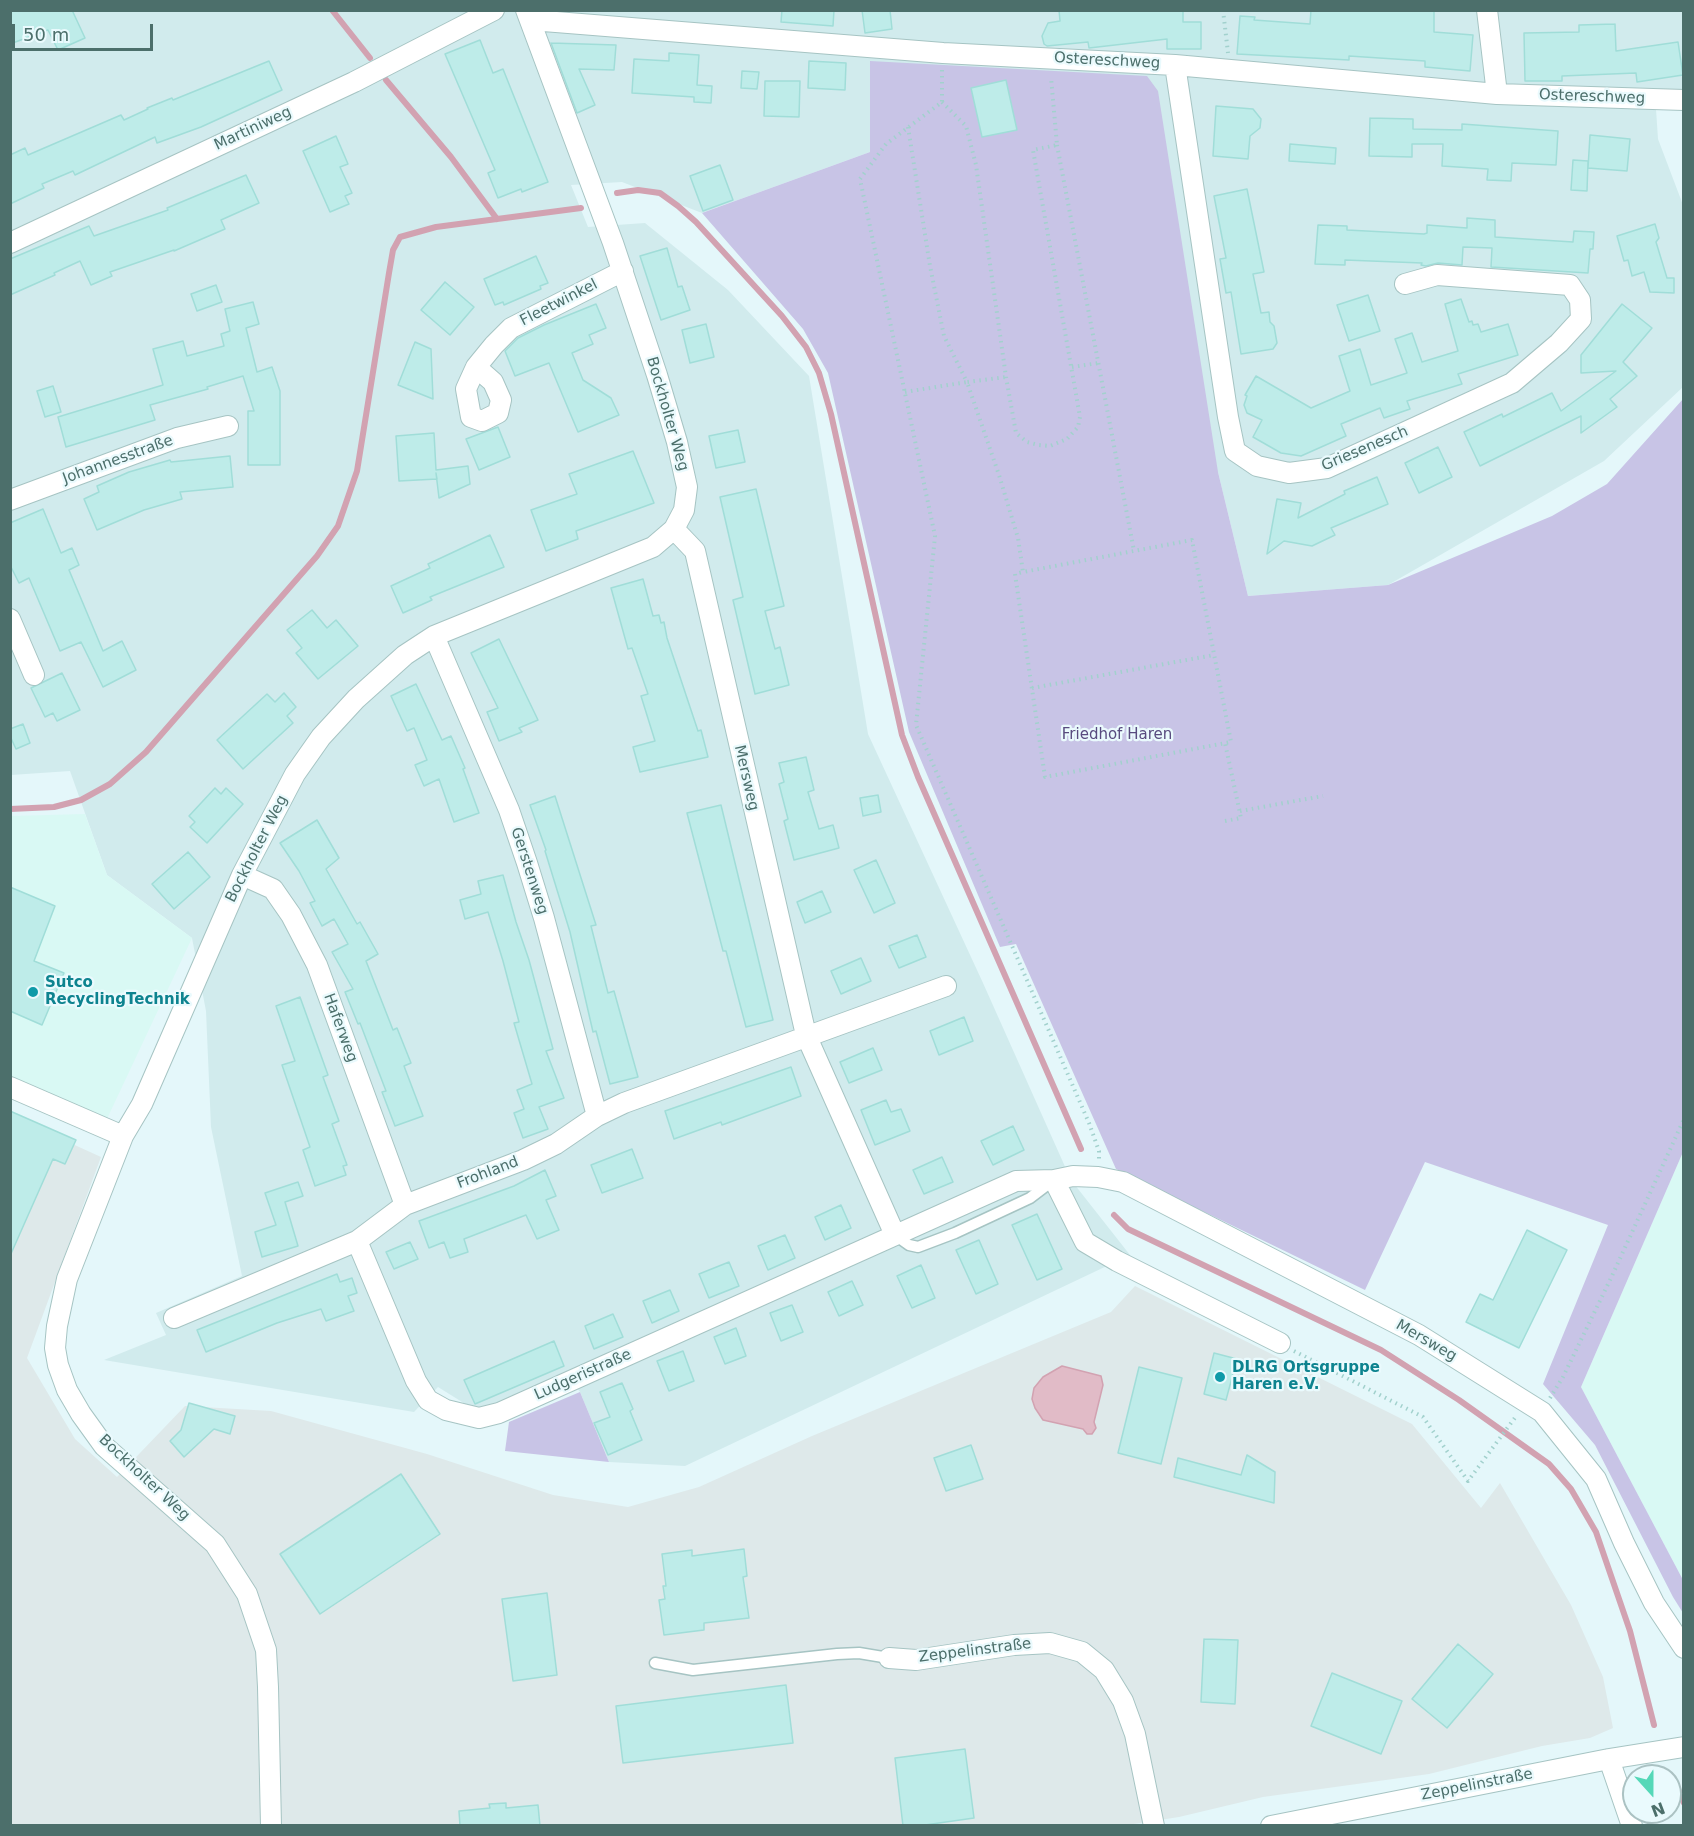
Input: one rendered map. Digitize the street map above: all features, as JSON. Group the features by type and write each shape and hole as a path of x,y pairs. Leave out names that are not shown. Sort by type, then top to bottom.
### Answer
{"street":[{"name":"Martiniweg","path":"10,243 354,82 494,10"},
{"path":"1487,10 1497,94"},
{"name":"Ostereschweg","path":"529,15 943,52 1175,65 1231,72 1497,94 1683,100"},
{"name":"Bockholter Weg","path":"271,1826 266,1650 248,1594 215,1544 104,1446 66,1390 55,1348 57,1326 67,1278 123,1136 142,1104 242,875 295,774 321,737 356,699 405,655 434,636 653,547 674,529 684,510 687,487 663,397 623,271 529,15"},
{"name":"Griesenesch","path":"1175,65 1235,451 1257,466 1289,473 1327,468 1512,383 1559,343 1581,319 1580,300 1570,285 1437,275 1405,285"},
{"name":"Fleetwinkel","path":"476,368 511,328 623,271"},
{"name":"Johannesstraße","path":"10,500 177,438 228,426"},
{"name":"Mersweg","path":"674,529 695,551 806,1035 895,1235 1016,1181 1054,1180 1073,1176 1123,1182 1419,1335 1542,1412 1596,1479 1654,1603 1683,1647"},
{"path":"10,619 34,675"},
{"name":"Gerstenweg","path":"434,636 512,821 544,918 597,1116"},
{"name":"Haferweg","path":"242,875 273,889 291,915 317,965 405,1205"},
{"path":"806,1035 946,986"},
{"name":"Frohland","path":"174,1318 357,1241 405,1205 523,1160 556,1144 597,1116 624,1102 806,1035"},
{"path":"10,1087 123,1136"},
{"path":"1054,1180 1085,1242 1117,1261 1280,1343"},
{"name":"Ludgeristraße","path":"357,1241 416,1381 428,1400 446,1410 479,1418 499,1413 895,1235"},
{"name":"Zeppelinstraße","path":"889,1658 925,1659 1014,1645 1050,1643 1082,1652 1104,1670 1124,1701 1135,1734 1154,1826"},
{"name":"Zeppelinstraße","path":"1271,1826 1609,1759 1683,1747"},
{"path":"1609,1759 1632,1826"}],"lane":[{"path":"655,1663 693,1670 837,1653 859,1653 889,1658"}],"path":[{"path":"1223,10 1231,72"},
{"path":"943,52 942,102 966,126 976,165 1016,433 1028,442 1050,446 1066,439 1078,427 1080,417 1033,150 1057,145"},
{"path":"1050,58 1057,145 1134,551"},
{"path":"942,102 886,144 860,179 935,536 916,725 1089,1123 1099,1151 1101,1178"},
{"path":"908,127 938,312 944,336 967,382 1002,486 1018,538 1023,572"},
{"path":"1072,367 1099,363"},
{"path":"905,392 1006,377"},
{"path":"1192,540 1231,742 1045,777 1015,574 1023,572 1192,540"},
{"path":"1032,688 1214,655"},
{"path":"1225,743 1241,818 1225,821"},
{"path":"1240,811 1323,796"},
{"path":"1542,1412 1563,1377 1606,1288 1683,1119"},
{"path":"1280,1343 1423,1417 1468,1481 1509,1425"}],"shaded area":[{"path":"11,11 1683,11 1683,93 1655,94 1658,139 1683,205 1683,387 1604,461 1388,585 1248,596 1218,472 870,61 870,152 702,213 622,182 571,185 588,227 645,223 728,290 809,376 868,734 1071,1180 1130,1255 685,1466 609,1462 580,1392 570,1378 483,1415 438,1387 414,1412 104,1360 166,1335 156,1313 242,1276 211,1127 206,1011 192,938 107,875 70,771 11,775"},
{"path":"85,814 107,875 192,938 106,1121 11,1079 10,816"},
{"path":"11,1116 101,1157 27,1358 75,1439 117,1477 185,1406 271,1411 427,1454 553,1495 628,1507 699,1487 812,1436 1111,1312 1135,1286 1412,1424 1481,1508 1500,1483 1571,1605 1603,1677 1613,1728 1590,1738 1542,1746 1429,1774 1263,1797 1179,1817 1121,1826 11,1826"},
{"path":"1683,1152 1683,1580 1581,1387"},
{"path":"1062,1366 1101,1376 1103,1385 1094,1422 1096,1428 1092,1434 1087,1434 1083,1429 1043,1420 1035,1408 1032,1399 1034,1388 1043,1377"}],"green space":[{"name":"Friedhof Haren","path":"870,61 1147,76 1158,91 1218,472 1248,596 1388,585 1552,516 1607,484 1683,399 1683,1152 1581,1387 1683,1580 1683,1613 1595,1445 1543,1384 1608,1225 1425,1162 1365,1290 1116,1169 1016,944 1000,947 909,732 828,373 803,329 702,213 870,152"},
{"path":"580,1392 609,1462 505,1451 509,1422"}],"building":[{"path":"10,10 72,10 85,38 58,50 48,30 10,44"},
{"path":"782,10 834,10 833,26 781,22"},
{"path":"862,10 890,10 892,29 865,33"},
{"path":"1059,10 1183,10 1183,22 1201,22 1201,49 1167,49 1167,39 1089,48 1088,42 1047,46 1042,36 1048,23 1060,21"},
{"path":"1311,10 1434,10 1434,32 1473,35 1470,71 1425,67 1425,61 1349,56 1349,60 1237,54 1240,16 1255,17 1254,20 1310,24"},
{"path":"1615,24 1616,51 1678,42 1683,75 1637,82 1636,73 1562,76 1562,81 1525,81 1524,33 1579,32 1579,25"},
{"path":"480,40 493,73 503,69 548,182 498,198 488,173 495,170 445,54"},
{"path":"551,43 616,45 614,70 579,69 595,105 577,113"},
{"path":"669,53 699,55 697,85 712,86 711,103 694,102 694,97 632,93 634,59 669,61"},
{"path":"269,61 282,90 201,127 157,143 155,137 75,175 73,171 42,184 44,188 10,204 10,155 25,148 28,155 121,115 124,120 147,108 172,98 173,100"},
{"path":"809,61 846,63 845,90 808,88"},
{"path":"742,71 759,72 757,89 741,88"},
{"path":"1006,80 1017,130 982,137 971,88"},
{"path":"765,81 800,81 799,117 764,116"},
{"path":"1216,106 1253,109 1261,119 1260,128 1250,136 1248,159 1213,156"},
{"path":"1370,118 1413,119 1413,129 1462,130 1462,124 1558,131 1556,165 1512,163 1511,181 1487,180 1488,169 1442,166 1443,144 1412,144 1412,157 1369,156"},
{"path":"1590,135 1630,139 1627,171 1588,168"},
{"path":"336,136 348,164 340,167 352,193 345,196 349,204 330,212 303,151"},
{"path":"1290,144 1336,148 1335,164 1289,161"},
{"path":"1573,160 1588,161 1587,191 1571,190"},
{"path":"720,165 733,200 703,211 690,176"},
{"path":"246,175 259,203 221,220 225,229 174,251 110,272 112,276 91,285 80,261 10,295 10,259 89,226 94,236 168,210 167,208"},
{"path":"1247,189 1264,272 1253,274 1261,313 1269,312 1277,343 1273,349 1241,354 1231,292 1226,293 1220,259 1226,258 1214,196"},
{"path":"1467,218 1495,220 1495,237 1573,242 1574,231 1594,232 1588,273 1491,267 1492,248 1463,247 1462,265 1438,263 1426,266 1421,265 1422,263 1345,260 1345,265 1315,264 1318,225 1347,226 1347,230 1424,234 1427,233 1427,225 1467,228"},
{"path":"1655,224 1659,238 1656,242 1667,278 1674,278 1674,293 1650,292 1644,272 1632,276 1628,260 1624,261 1617,236"},
{"path":"667,248 678,287 682,286 690,310 661,320 640,256"},
{"path":"536,256 548,283 540,286 541,289 504,305 503,302 495,305 484,279"},
{"path":"445,282 474,307 450,335 421,310"},
{"path":"216,285 222,302 197,311 191,294"},
{"path":"1368,295 1380,331 1349,341 1337,305"},
{"path":"1461,299 1469,322 1472,321 1473,325 1478,324 1481,332 1508,324 1518,355 1458,374 1462,384 1407,401 1410,409 1384,418 1380,408 1341,424 1346,436 1301,456 1281,453 1253,437 1262,420 1247,413 1244,405 1247,396 1245,395 1256,376 1311,408 1350,391 1339,356 1360,349 1371,385 1407,373 1395,339 1412,333 1422,362 1458,351 1445,304"},
{"path":"253,302 259,324 246,328 257,372 272,367 280,391 280,465 248,465 248,411 254,411 243,376 207,387 208,389 150,405 155,420 66,447 58,417 163,385 153,349 183,341 187,356 224,346 221,334 230,331 225,309"},
{"path":"596,304 606,328 589,335 593,344 572,353 583,380 611,398 619,415 578,432 549,363 515,376 505,351 518,338"},
{"path":"1622,304 1652,328 1623,362 1637,376 1610,399 1617,407 1581,433 1581,416 1480,466 1464,432 1502,414 1503,417 1552,393 1561,411 1616,371 1581,373 1581,355"},
{"path":"706,324 714,357 690,363 682,330"},
{"path":"415,342 431,349 433,399 398,385"},
{"path":"53,386 61,412 45,417 37,391"},
{"path":"498,427 510,457 479,470 466,439"},
{"path":"738,430 745,462 716,468 709,436"},
{"path":"434,433 436,470 468,466 470,484 439,498 437,479 399,481 396,436"},
{"path":"1438,447 1452,477 1419,493 1405,463"},
{"path":"633,451 654,503 576,531 578,539 546,551 531,510 577,494 569,474"},
{"path":"230,456 233,487 180,492 182,499 144,510 97,530 84,499 99,492 97,486 129,472 170,460 171,462"},
{"path":"1377,477 1388,504 1331,528 1335,535 1312,546 1284,541 1267,554 1277,499 1301,503 1298,518 1345,494 1344,491"},
{"path":"756,489 784,606 765,611 775,649 780,647 789,685 755,694 733,600 743,597 720,497"},
{"path":"43,509 61,553 72,548 79,565 69,570 103,651 122,641 136,670 103,687 81,642 60,651 29,578 19,583 10,565 10,523"},
{"path":"490,535 504,567 430,597 432,600 403,613 391,586 430,568 428,564"},
{"path":"643,579 653,616 659,615 661,623 664,622 667,638 698,731 701,730 708,757 640,772 633,747 655,741 641,696 648,694 632,648 628,649 611,588"},
{"path":"312,610 327,628 336,620 358,646 318,679 296,653 302,648 287,630"},
{"path":"499,639 538,720 519,728 522,732 499,741 487,712 498,708 471,653"},
{"path":"62,673 80,710 57,721 53,713 45,717 31,688"},
{"path":"416,684 442,740 451,736 465,768 463,769 479,813 454,822 439,779 424,786 415,765 427,760 414,728 407,731 391,696"},
{"path":"284,693 296,707 287,716 293,723 243,769 217,740 267,694 275,702"},
{"path":"23,724 30,743 16,749 10,736 10,729"},
{"path":"806,757 814,790 808,792 819,829 833,825 839,848 794,860 784,821 788,819 779,784 784,782 779,763"},
{"path":"215,788 221,794 226,788 243,804 207,843 190,827 195,822 189,816"},
{"path":"878,795 881,812 863,816 860,798"},
{"path":"555,796 596,925 591,926 608,993 614,991 638,1077 610,1084 596,1031 593,1032 570,932 530,805"},
{"path":"721,805 773,1020 746,1027 726,951 723,951 687,813"},
{"path":"317,820 339,858 326,869 357,924 360,922 378,954 366,961 393,1030 397,1028 411,1063 404,1066 423,1116 395,1126 382,1092 386,1091 360,1023 358,1024 345,992 353,989 332,952 348,944 334,919 322,926 310,903 315,901 299,871 280,843"},
{"path":"188,852 210,877 174,909 152,884"},
{"path":"876,860 895,903 874,913 854,870"},
{"path":"503,875 553,1049 546,1051 564,1098 539,1107 548,1129 523,1138 514,1113 524,1109 517,1090 532,1084 514,1023 519,1022 503,961 488,912 465,919 460,900 481,894 478,881"},
{"path":"10,887 55,906 34,961 64,973 42,1025 10,1011"},
{"path":"822,891 831,912 805,923 797,902"},
{"path":"917,935 926,957 899,968 889,946"},
{"path":"861,958 871,981 841,994 831,971"},
{"path":"300,997 328,1075 323,1077 339,1121 332,1124 347,1165 343,1166 346,1175 315,1186 303,1150 310,1147 282,1065 295,1061 276,1006"},
{"path":"964,1017 973,1041 939,1055 930,1031"},
{"path":"873,1048 882,1070 849,1083 840,1062"},
{"path":"791,1067 801,1096 722,1125 721,1122 674,1139 665,1111"},
{"path":"886,1100 891,1112 901,1109 910,1131 875,1145 861,1110"},
{"path":"10,1111 76,1140 65,1164 53,1159 10,1256"},
{"path":"1013,1126 1024,1150 993,1165 981,1141"},
{"path":"632,1149 643,1178 602,1193 591,1165"},
{"path":"942,1157 953,1182 924,1194 913,1170"},
{"path":"545,1170 556,1196 546,1200 559,1230 537,1239 526,1215 464,1239 468,1252 450,1258 444,1242 429,1248 419,1221 514,1186"},
{"path":"298,1182 303,1196 285,1202 298,1246 262,1257 255,1232 276,1225 265,1193"},
{"path":"841,1205 851,1228 825,1240 815,1217"},
{"path":"1037,1214 1062,1269 1037,1280 1012,1225"},
{"path":"1527,1230 1567,1250 1519,1348 1466,1322 1480,1294 1493,1300"},
{"path":"785,1235 795,1258 768,1270 758,1246"},
{"path":"979,1240 998,1284 976,1294 956,1250"},
{"path":"410,1242 418,1259 394,1269 386,1252"},
{"path":"729,1262 739,1286 709,1298 699,1274"},
{"path":"921,1265 935,1298 912,1308 897,1276"},
{"path":"337,1274 340,1282 352,1278 357,1293 348,1296 354,1311 326,1321 321,1309 277,1323 206,1352 197,1330"},
{"path":"852,1281 863,1305 839,1316 828,1292"},
{"path":"670,1290 679,1311 652,1323 643,1301"},
{"path":"792,1305 803,1332 781,1341 770,1313"},
{"path":"613,1314 623,1337 594,1349 585,1326"},
{"path":"736,1328 746,1356 725,1364 714,1337"},
{"path":"554,1341 564,1366 475,1404 464,1380"},
{"path":"683,1351 694,1381 669,1391 657,1361"},
{"name":"DLRG Ortsgruppe Haren e.V.","path":"1214,1353 1237,1359 1226,1400 1204,1394"},
{"path":"1139,1367 1182,1378 1161,1464 1118,1453"},
{"path":"622,1383 642,1440 608,1455 594,1423 610,1417 600,1392"},
{"path":"189,1403 235,1416 230,1434 214,1429 184,1457 170,1441 181,1430"},
{"path":"971,1445 983,1479 946,1491 934,1458"},
{"path":"1247,1455 1275,1472 1274,1503 1174,1477 1178,1458 1241,1475"},
{"path":"401,1474 440,1534 320,1614 280,1554"},
{"path":"744,1549 747,1576 743,1577 749,1618 704,1623 704,1630 664,1635 659,1600 665,1599 663,1586 666,1586 662,1554 692,1550 692,1556"},
{"path":"547,1593 557,1675 513,1681 502,1599"},
{"path":"1204,1639 1238,1640 1235,1704 1201,1702"},
{"path":"1458,1644 1493,1674 1447,1728 1412,1699"},
{"path":"1332,1673 1402,1701 1381,1754 1311,1726"},
{"path":"786,1685 793,1743 623,1763 616,1706"},
{"path":"965,1749 974,1818 903,1826 895,1758"},
{"path":"506,1803 506,1808 538,1805 540,1826 460,1826 459,1811 490,1808 489,1804"}],"waterway":[{"path":"332,10 370,58"},
{"path":"386,80 451,157 497,219"},
{"path":"617,193 638,190 660,193 696,222 782,316 806,347 819,373 831,414 902,735 918,777 1081,1149"},
{"path":"10,809 54,807 81,800 110,784 146,752 317,556 338,526 357,471 393,250 400,237 436,227 581,208"},
{"path":"1114,1215 1128,1229 1381,1350 1459,1400 1549,1464 1571,1489 1596,1532 1630,1631 1654,1725"},
{"path":"1682,1798 1684,1803"}],"place":[{"name":"Sutco RecyclingTechnik","path":"33,992"},
{"name":"DLRG Ortsgruppe Haren e.V.","path":"1220,1377"}]}
